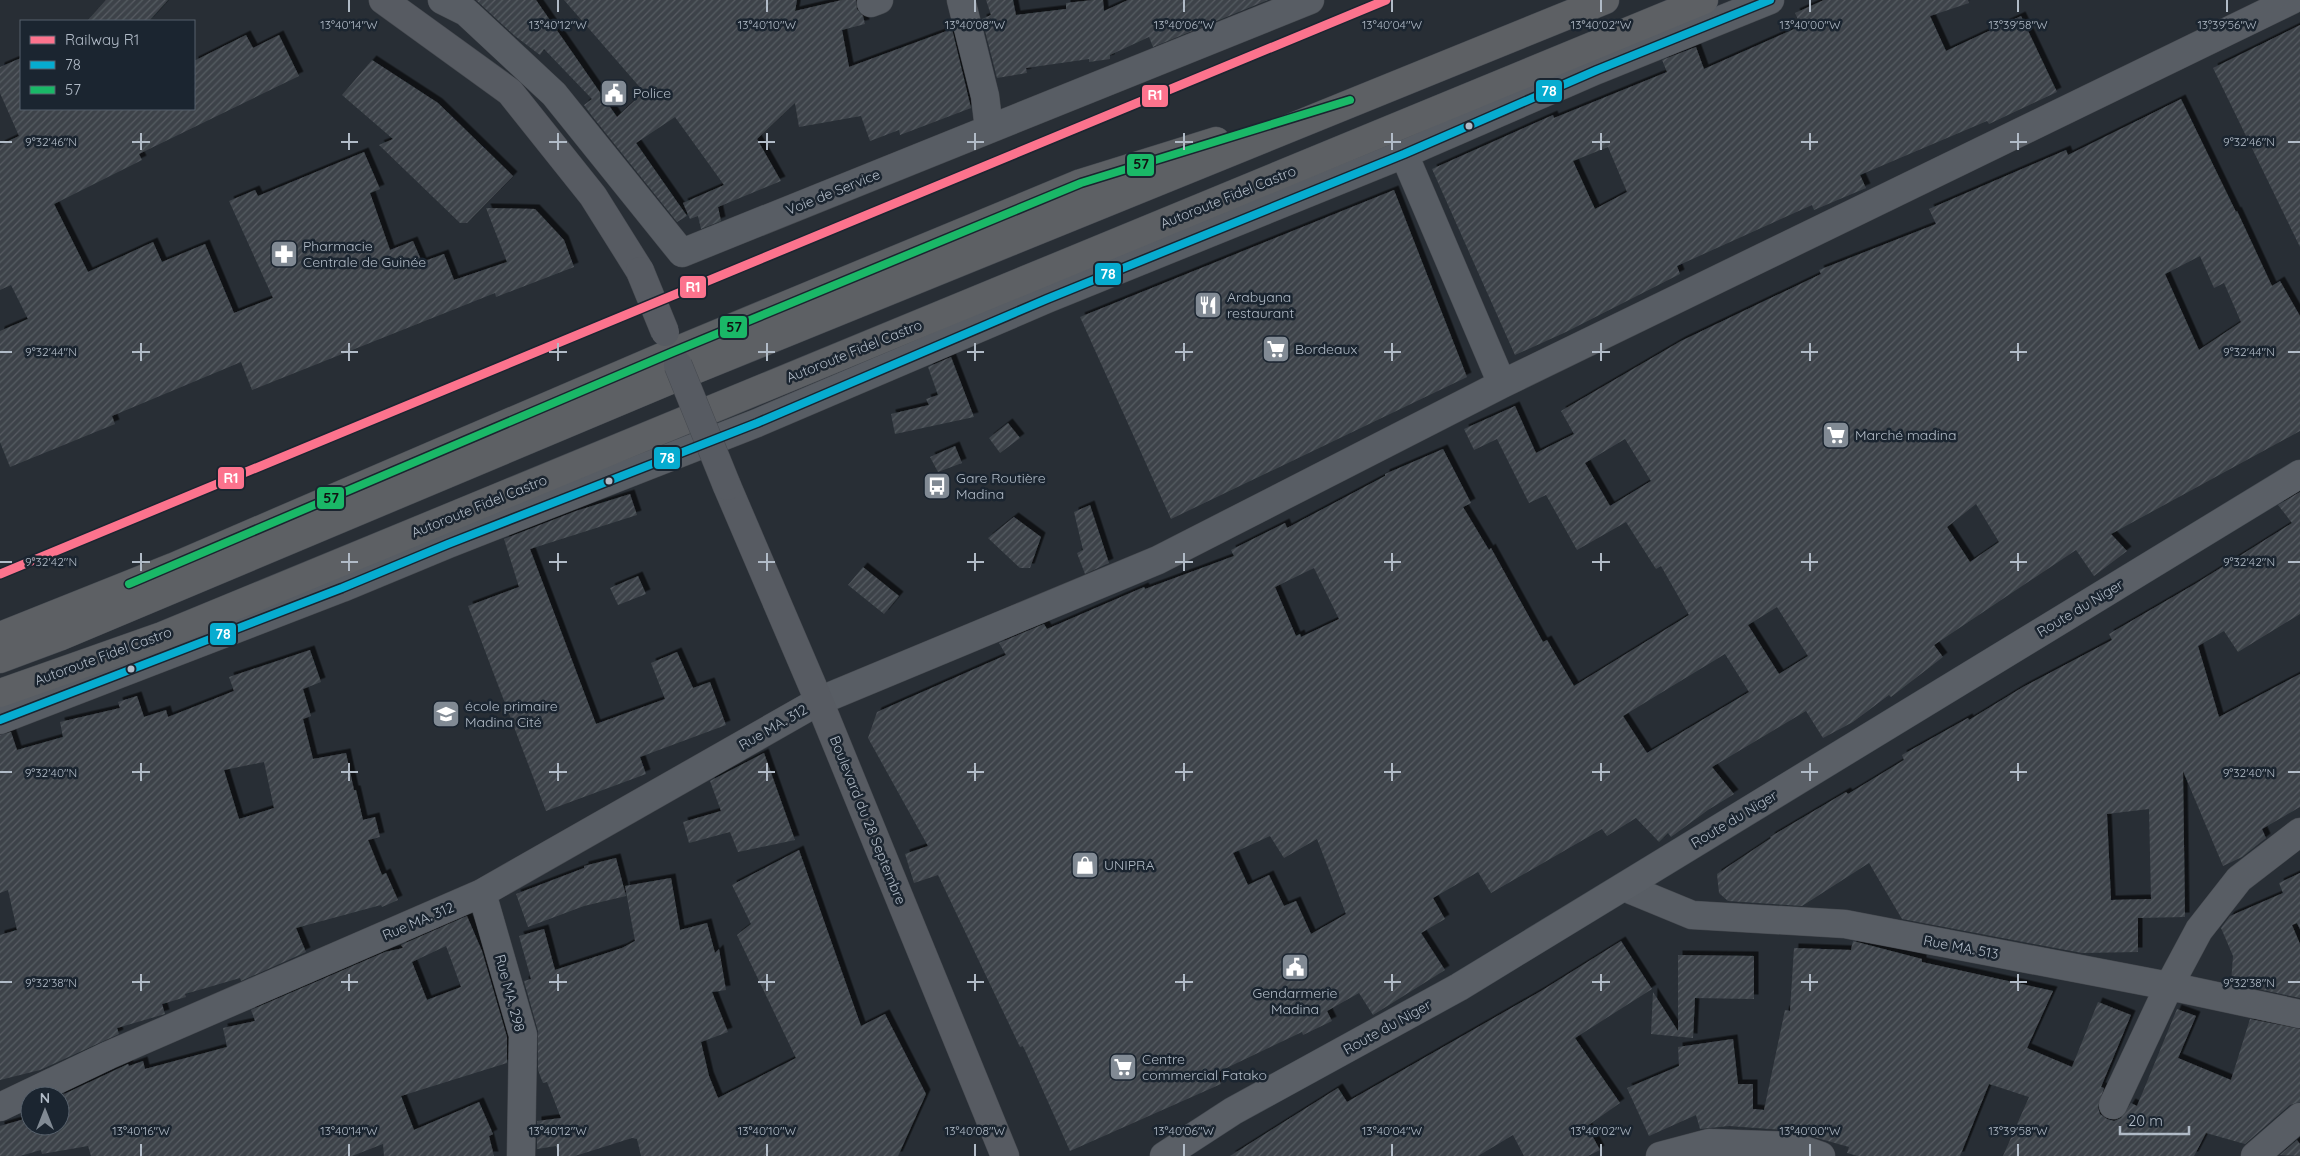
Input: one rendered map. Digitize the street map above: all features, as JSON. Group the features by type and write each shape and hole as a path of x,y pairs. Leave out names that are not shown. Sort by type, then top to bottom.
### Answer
{"highway":[{"path":"0,659 59,637 692,371 1605,0"},
{"name":"Autoroute Fidel Castro","path":"0,693 172,632 1704,0"},
{"path":"0,636 173,567 672,350 1081,183 1394,86"}],"main road":[{"name":"Boulevard du 28 Septembre","path":"382,0 510,92 593,196 640,271 727,486 819,701 1004,1156"},
{"name":"Route du Niger","path":"1164,1156 1233,1111 1458,987 2300,474"}],"street":[{"name":"Voie de Service","path":"442,0 466,12 554,94 682,253 1310,0"},
{"path":"962,0 985,96 989,129"},
{"path":"0,720 342,588 448,544 660,462 1047,300 1404,154 1598,70 1770,0"},
{"name":"Rue MA. 312","path":"0,1107 101,1059 482,893 819,701 1158,560 1502,384 2292,0"},
{"path":"1404,154 1502,384"},
{"path":"2113,1104 2169,986 2199,930 2239,879 2300,832"},
{"name":"Rue MA. 513","path":"1624,887 1692,915 1844,924 2169,986 2300,1014"},
{"name":"Rue MA. 298","path":"482,893 523,1035 521,1156"},
{"path":"2255,1156 2300,1117"},
{"path":"1660,1156 1709,1144 1791,1151 1821,1156"}],"building":[{"path":"106,0 168,0 150,20 88,20"},
{"path":"476,0 536,0 617,117 644,92 564,0 797,0 795,11 842,0 856,0 857,9 863,16 865,24 842,30 849,67 952,29 971,108 900,135 899,130 870,141 861,116 799,127 795,103 757,139 781,181 718,207 721,221 701,229 698,216 690,219 683,203 724,185 675,117 636,143 687,216 677,222 584,105 592,99 544,49 540,55 515,36"},
{"path":"986,0 1013,0 1016,15 1066,9 1066,3 1093,0 1103,0 1104,11 1128,0 1268,0 1153,47 1149,37 1110,55 1110,59 1089,62 1089,59 1026,68 1027,73 997,78 982,19 991,15"},
{"path":"1824,0 1968,0 1969,3 1930,16 1946,51 2021,16 2057,92 1989,124 1987,121 1860,175 1866,188 1814,210 1812,205 1677,266 1680,274 1566,332 1515,355 1432,169 1553,115 1554,118 1667,72 1662,60 1696,47 1704,69 1801,26 1795,13","holes":["1608,147 1627,192 1595,209 1573,161"]},
{"path":"2300,25 2300,247 2213,68"},
{"path":"246,35 253,48 279,35 299,76 139,154 142,160 54,204 88,272 153,242 162,262 205,244 234,313 273,298 229,201 255,190 258,196 364,152 380,189 370,193 390,250 413,241 422,262 444,254 454,280 507,262 486,208 535,209 564,240 574,267 496,297 495,293 252,390 241,362 112,416 115,424 10,467 0,442 0,331 28,319 11,285 0,290 0,145 19,136 0,93 0,67 20,58 20,110 195,110 195,60"},
{"path":"372,60 438,103 513,176 467,223 460,223 379,145 393,139 342,95"},
{"path":"2181,99 2272,286 2280,281 2300,316 2300,431 2111,534 2127,551 2094,576 2076,550 1934,645 1943,657 1891,697 1889,695 1853,722 1823,738 1806,711 1712,767 1734,794 1671,837 1668,833 1659,842 1636,818 1607,836 1602,829 1491,893 1478,872 1433,898 1445,919 1421,933 1445,970 1373,1015 1359,993 1327,1011 1332,1021 1303,1035 1302,1032 1216,1073 1221,1084 1070,1151 1023,1046 1020,1047 938,875 914,883 905,854 928,846 868,738 877,712 1006,655 999,643 1044,624 1047,629 1144,587 1145,589 1234,556 1231,550 1285,523 1287,528 1385,476 1385,474 1443,449 1471,503 1463,507 1489,550 1491,548 1543,642 1547,640 1574,686 1689,615 1661,566 1656,569 1626,522 1577,550 1546,495 1529,503 1497,439 1474,450 1464,429 1515,406 1536,453 1574,434 1561,411 1681,341 1821,274 1819,270 1936,224 1929,209 2066,150 2068,155","holes":["2200,256 2214,288 2224,283 2241,322 2199,350 2165,274","1625,439 1651,481 1610,506 1585,463","1976,504 1999,542 1970,562 1947,527","1314,568 1339,619 1301,637 1300,634 1296,636 1275,587","1777,607 1808,656 1779,674 1748,625","1725,654 1749,692 1647,753 1623,716","1270,836 1284,858 1317,839 1346,914 1311,934 1296,901 1284,906 1269,875 1248,885 1233,853"]},
{"path":"1394,190 1467,377 1171,519 1080,317"},
{"path":"951,357 974,417 895,434 891,414 929,405 926,399 938,395 928,367"},
{"path":"1008,423 1020,438 1000,453 989,438"},
{"path":"955,446 962,463 938,472 930,457"},
{"path":"2300,492 2300,614 2238,652 2224,631 2198,646 2219,717 2300,674 2300,807 2262,829 2266,838 2242,857 2223,866 2183,771 2185,917 2138,918 2138,952 2082,953 1902,919 1869,863 1802,906 1728,901 1719,893 1717,874 1770,837 1846,792 1848,794 1904,760 1902,755 1968,718 1969,720 2023,687 2112,640 2109,634 2195,584 2292,523 2278,505","holes":["2149,809 2151,899 2111,900 2107,814"]},
{"path":"630,494 637,515 530,549 596,724 665,699 651,663 677,652 693,688 710,682 726,725 640,757 646,774 546,811 468,606 519,587 504,539 576,511"},
{"path":"1090,505 1109,563 1085,574 1077,553 1083,550 1074,512"},
{"path":"1014,517 1041,537 1030,568 1020,568 988,538"},
{"path":"863,567 899,596 884,614 848,585"},
{"path":"638,576 646,594 618,605 610,588"},
{"path":"310,650 321,682 303,689 311,716 303,719 313,759 346,753 363,820 375,817 380,837 368,840 382,875 386,873 398,900 382,907 381,905 296,928 306,952 241,981 240,978 185,994 186,997 162,1004 165,1014 117,1028 119,1034 40,1070 0,1080 0,935 17,930 8,890 0,893 0,735 11,732 17,750 63,737 60,722 120,708 118,702 137,696 144,717 166,710 168,717 234,691 229,677","holes":["264,762 274,808 239,819 224,770"]},
{"path":"764,753 795,840 738,852 730,832 689,843 683,822 721,811 710,781"},
{"path":"799,850 861,1026 885,1014 926,1094 898,1156 641,1156 637,1139 632,1138 575,1156 559,1156 556,1146 537,1149 537,1121 561,1118 547,1082 543,1083 538,1070 538,1031 524,981 531,979 519,936 544,929 555,970 622,948 635,941 625,886 671,878 680,930 707,923 715,953 719,949 726,990 712,992 728,1032 701,1042 709,1076 718,1098 796,1058 737,935 751,924 732,885"},
{"path":"616,858 626,896 584,906 528,927 516,894 584,868 584,866"},
{"path":"2300,873 2300,929 2297,923 2292,925 2300,944 2300,998 2231,983 2233,956 2221,928 2230,916 2283,893 2279,883"},
{"path":"467,916 482,951 507,1037 507,1063 401,1096 414,1130 479,1102 493,1134 489,1136 494,1156 384,1156 383,1144 352,1156 91,1156 88,1146 42,1154 41,1150 20,1156 0,1156 0,1126 20,1120 20,1136 70,1136 70,1091 128,1064 129,1066 143,1061 145,1069 227,1047 223,1028 255,1021 251,1010 385,952 403,948 401,945","holes":["446,946 461,987 427,1000 412,962"]},
{"path":"1621,941 1652,989 1575,1038 1620,1103 1587,1126 1600,1150 1588,1156 1524,1156 1513,1135 1478,1156 1230,1156 1338,1088 1347,1102 1541,991"},
{"path":"1853,941 1922,959 1922,962 2053,991 2027,1048 2072,1067 2098,1002 2131,1015 2101,1087 2104,1088 2098,1107 2100,1114 2107,1119 2114,1121 2121,1118 2131,1103 2137,1106 2177,1009 2196,1016 2178,1058 2231,1080 2250,1019 2300,1029 2300,1102 2290,1105 2245,1144 2206,1133 2194,1156 2003,1156 2029,1097 1989,1084 1960,1156 1858,1156 1847,1153 1849,1147 1810,1136 1811,1132 1729,1126 1700,1129 1696,1115 1649,1136 1627,1088 1679,1066 1678,1047 1733,1039 1738,1084 1753,1084 1753,1109 1764,1110 1785,1010 1790,1011 1794,948 1851,950"},
{"path":"1678,955 1754,956 1754,999 1695,998 1693,1038 1651,1034 1653,992 1678,1031"},
{"path":"2297,1140 2300,1144 2300,1156 2280,1155"}],"railway":[{"path":"0,574 1386,0"}],"rail line":[{"name":"R1","path":"0,574 1386,0"}],"transit line":[{"name":"78","path":"0,720 342,588 448,544 757,423 1047,299 1404,154 1597,70 1770,0"},
{"name":"57","path":"129,584 673,352 1081,183 1350,100"}],"place":[{"name":"Police","path":"614,93"},
{"name":"Pharmacie Centrale de Guinée","path":"284,254"},
{"name":"Arabyana restaurant","path":"1208,305"},
{"name":"Bordeaux","path":"1276,349"},
{"name":"Marché madina","path":"1836,435"},
{"name":"Gare Routière Madina","path":"937,486"},
{"name":"école primaire Madina Cité","path":"446,714"},
{"name":"UNIPRA","path":"1085,865"},
{"name":"Gendarmerie Madina","path":"1295,967"},
{"name":"Centre commercial Fatako","path":"1123,1067"}]}
